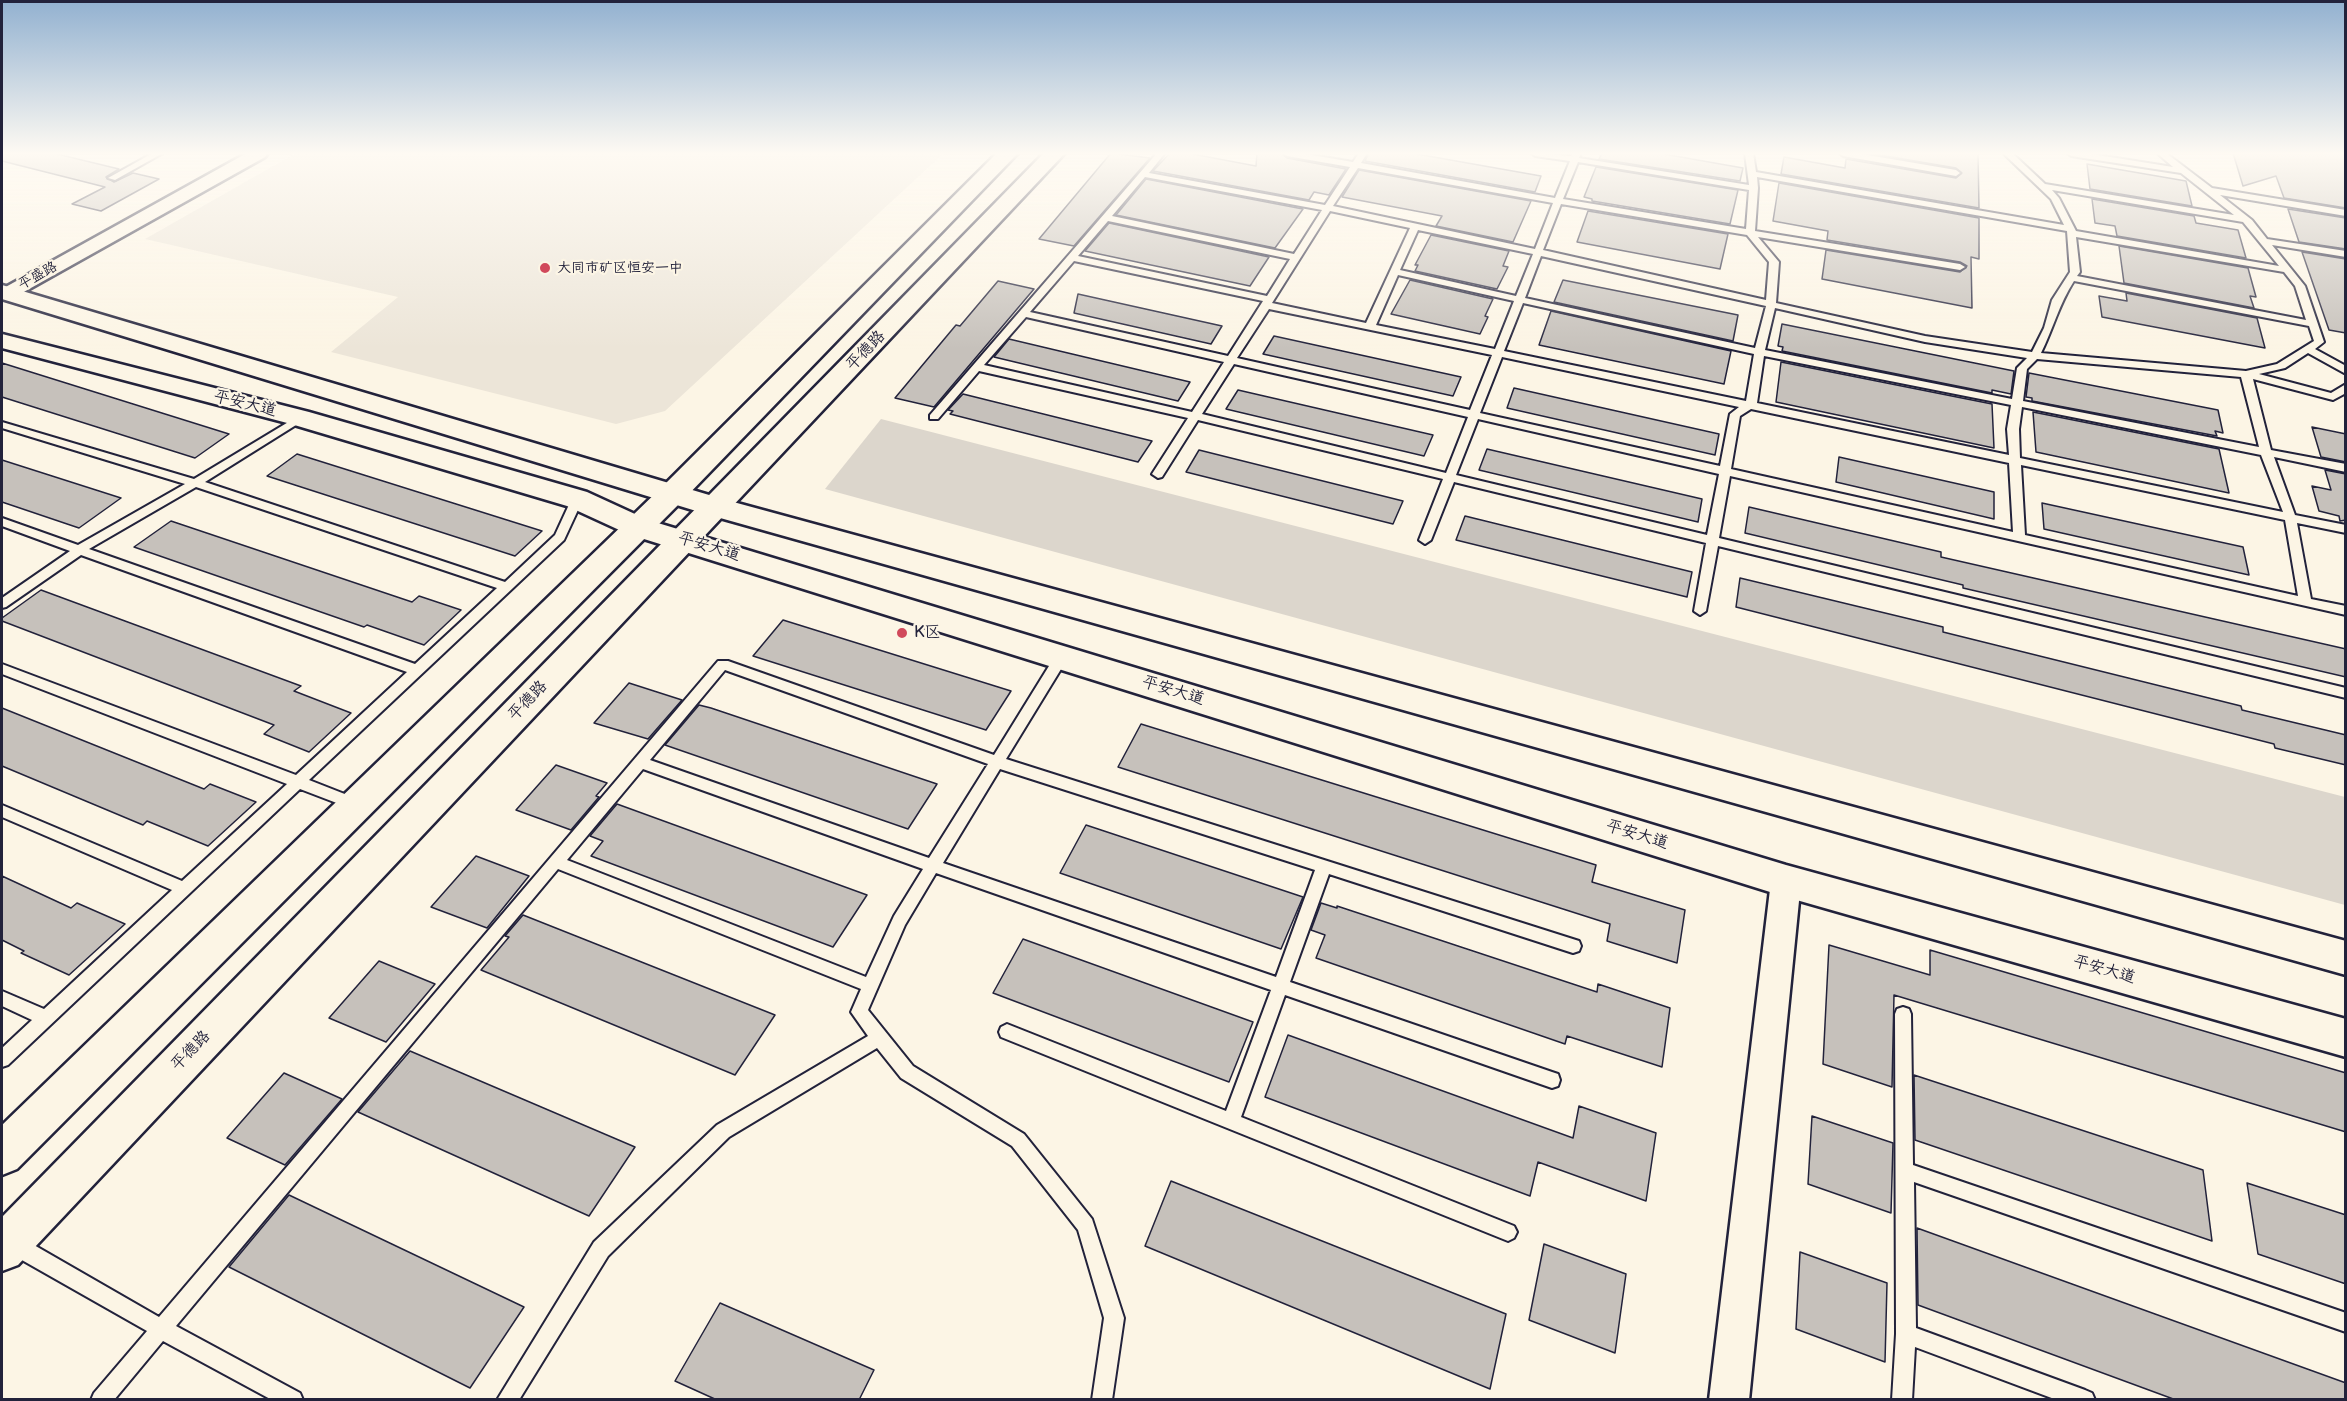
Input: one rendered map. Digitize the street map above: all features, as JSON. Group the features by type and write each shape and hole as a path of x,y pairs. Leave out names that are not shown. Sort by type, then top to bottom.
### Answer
{"main road":[{"path":"2,1154 673,492 943,218"},
{"name":"平德路","path":"5,1245 992,218"},
{"path":"4,293 673,492 716,507 2346,958"},
{"name":"平安大道","path":"2,341 300,418 577,500 638,526 1786,881 2346,1038"}],"street":[{"name":"平盛路","path":"4,293 140,218"},
{"path":"1729,1400 1786,881"}],"lane":[{"path":"934,417 1104,218"},
{"path":"1106,218 1297,258"},
{"path":"1158,474 1322,218"},
{"path":"1376,218 1538,252 1925,339 2035,356 2246,374 2333,397 2346,387"},
{"path":"1425,540 1551,218"},
{"path":"1662,218 1960,267"},
{"path":"1700,611 1735,414 1751,404 1759,352 1771,304 1774,262 1750,233 1751,218"},
{"path":"2000,218 2287,270"},
{"path":"2019,535 2013,429 2017,401 2022,368 2035,356 2049,328 2057,300 2075,272 2071,231 2065,218"},
{"path":"2241,218 2245,219 2300,286 2319,342 2281,366 2246,374"},
{"path":"1370,326 1415,227"},
{"path":"2264,241 2346,254"},
{"path":"1070,257 1370,326 2346,529"},
{"path":"1395,272 1759,352 2017,401 2346,468"},
{"path":"2071,278 2313,324"},
{"path":"1023,313 2346,610"},
{"path":"2308,349 2346,370"},
{"path":"977,367 1195,416 2346,693"},
{"path":"2246,374 2266,452 2290,516 2305,601"},
{"path":"2,604 80,549 195,483 300,418"},
{"path":"2,424 195,483 507,587"},
{"path":"2,1059 560,537 577,500"},
{"path":"2,522 417,670"},
{"path":"1062,656 900,921 859,1012 907,1072 1018,1140 1086,1225 1114,1318 1102,1400"},
{"path":"100,1400 723,664 997,762 1573,946"},
{"path":"2,669 356,805"},
{"path":"640,762 1552,1080"},
{"path":"2,811 183,888"},
{"path":"556,862 871,986"},
{"path":"1231,1122 1324,867"},
{"path":"2,998 45,1018"},
{"path":"1902,1400 1906,1334 1903,1014"},
{"path":"1007,1032 1508,1232"},
{"path":"507,1400 601,1249 723,1131 879,1038"},
{"path":"1903,1170 2346,1323"},
{"path":"5,1245 293,1400"},
{"path":"1906,1334 2085,1400"}],"shaded area":[{"name":"大同市矿区恒安一中","path":"181,218 873,218 665,411 616,424 331,352 398,297 145,239"},
{"path":"881,419 2345,797 2345,905 825,489"}],"building":[{"path":"1056,218 1098,218 1074,246 1039,239"},
{"path":"1132,218 1296,218 1275,248"},
{"path":"1441,218 1523,218 1513,242 1436,226"},
{"path":"1585,218 1633,218 1728,234 1720,269 1577,242"},
{"path":"1696,218 1731,218 1730,224"},
{"path":"1773,218 1979,218 1979,259 1971,257 1972,308 1822,279 1826,250 1960,272 1967,266 1960,262 1827,240 1828,231 1773,221"},
{"path":"2094,218 2195,218 2196,223 2238,230 2246,258 2117,236 2115,226 2095,223"},
{"path":"2291,218 2346,218 2346,249 2299,242"},
{"path":"1109,223 1269,257 1250,286 1085,251"},
{"path":"1431,235 1509,251 1503,266 1508,267 1497,289 1415,271 1418,265 1415,265"},
{"path":"2119,246 2248,268 2256,297 2250,296 2254,308 2124,283"},
{"path":"2302,252 2346,259 2346,333 2329,330"},
{"path":"1410,280 1493,299 1480,334 1391,314"},
{"path":"1563,280 1738,315 1733,341 1554,302"},
{"path":"998,281 1034,289 934,407 895,398 956,325 960,326"},
{"path":"2126,293 2257,318 2265,348 2102,317 2099,296 2127,301"},
{"path":"1078,294 1222,326 1211,344 1074,313"},
{"path":"1551,311 1731,351 1724,384 1539,345"},
{"path":"1782,324 2014,371 2011,394 1992,390 1992,393 1782,351 1783,347 1778,346"},
{"path":"1274,336 1461,377 1453,396 1263,354"},
{"path":"1009,339 1190,382 1178,401 994,357"},
{"path":"1781,362 1992,404 1994,448 1776,402"},
{"path":"2,363 229,434 195,458 2,397"},
{"path":"2029,373 2218,410 2223,433 2215,431 2217,436 2032,401 2032,398 2026,397"},
{"path":"1514,388 1719,434 1715,455 1507,408"},
{"path":"1238,390 1433,435 1424,456 1226,409"},
{"path":"963,394 1152,441 1138,462 950,414 953,411 948,410"},
{"path":"2033,412 2219,449 2229,493 2036,452"},
{"path":"2312,427 2346,434 2346,462 2321,457"},
{"path":"1487,449 1702,499 1698,522 1479,470"},
{"path":"1199,450 1403,501 1393,524 1186,472"},
{"path":"297,454 542,531 515,556 267,476"},
{"path":"1839,457 1994,492 1994,519 1836,482"},
{"path":"2,460 121,498 79,528 2,502"},
{"path":"2325,470 2346,474 2346,520 2340,521 2339,516 2319,511 2312,486 2331,490"},
{"path":"2042,503 2243,547 2249,575 2044,529"},
{"path":"1749,507 1941,552 1941,557 2346,649 2346,677 1963,588 1963,585 1745,533"},
{"path":"1465,516 1692,572 1687,597 1456,540"},
{"path":"171,521 412,602 419,596 461,610 424,645 367,625 364,627 134,547"},
{"path":"1740,578 1943,627 1943,632 2241,706 2242,710 2346,735 2346,765 2275,748 2274,744 1736,607"},
{"path":"41,590 301,686 294,691 351,713 309,752 264,734 274,725 2,621 2,618"},
{"path":"783,620 1011,691 986,730 753,656"},
{"path":"629,683 682,700 648,739 594,723"},
{"path":"699,705 937,784 908,829 665,745"},
{"path":"2,708 204,789 210,784 256,802 208,846 147,821 143,825 2,766"},
{"path":"1141,724 1596,865 1592,882 1685,910 1677,963 1607,941 1610,924 1118,767"},
{"path":"556,765 607,783 596,796 599,797 571,830 516,810"},
{"path":"617,804 867,895 833,947 591,856 603,841 590,836"},
{"path":"1086,825 1303,897 1281,949 1060,873"},
{"path":"476,856 529,876 487,928 431,907"},
{"path":"2,876 71,908 77,903 125,924 69,975 21,953 24,951 2,940"},
{"path":"1321,903 1337,908 1337,906 1597,992 1598,984 1670,1008 1662,1067 1567,1036 1565,1044 1316,958 1325,935 1311,930"},
{"path":"523,915 775,1015 735,1075 481,970 509,937 505,936"},
{"path":"1023,939 1253,1022 1229,1082 993,993"},
{"path":"1829,945 1930,975 1930,950 2346,1073 2346,1132 1894,995 1892,1087 1823,1064"},
{"path":"379,961 435,984 386,1042 329,1018"},
{"path":"1288,1035 1573,1138 1579,1106 1656,1133 1646,1201 1538,1162 1530,1196 1265,1097"},
{"path":"410,1051 635,1147 589,1216 358,1112"},
{"path":"284,1073 342,1099 285,1165 227,1138"},
{"path":"1914,1075 2203,1170 2212,1241 1915,1140"},
{"path":"1812,1116 1893,1143 1891,1213 1808,1184"},
{"path":"1171,1181 1506,1314 1490,1389 1145,1246"},
{"path":"2247,1183 2346,1215 2346,1284 2258,1254"},
{"path":"289,1195 524,1307 470,1388 229,1267"},
{"path":"1917,1228 2346,1383 2346,1400 2176,1400 1918,1305"},
{"path":"1544,1244 1626,1274 1615,1353 1529,1320"},
{"path":"1800,1252 1887,1283 1885,1362 1796,1329"},
{"path":"720,1303 874,1370 859,1400 717,1400 675,1381"}],"place":[{"name":"大同市矿区恒安一中","path":"545,268"},
{"name":"K区","path":"902,633"}]}
